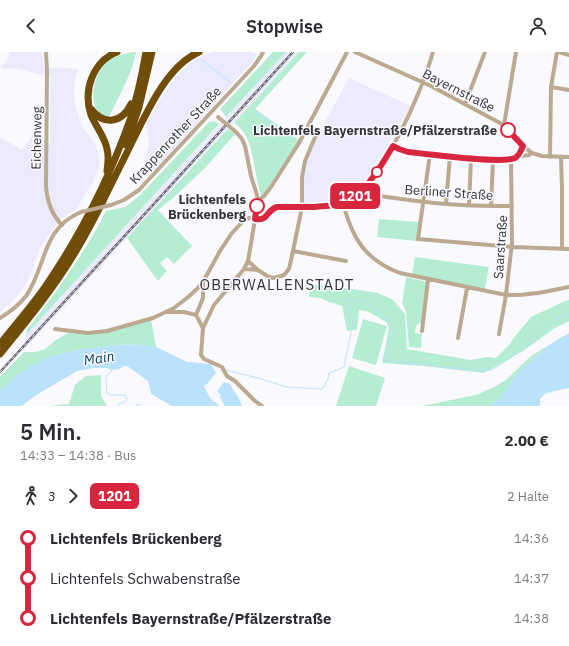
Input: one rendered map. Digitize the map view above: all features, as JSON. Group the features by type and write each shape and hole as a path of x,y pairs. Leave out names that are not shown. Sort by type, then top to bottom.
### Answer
{"highway":[{"path":"100,192 107,170 108,153 105,140 92,116 89,106 88,90 97,67 104,59 117,52"},
{"path":"0,354 35,311 76,250 98,211 159,91 180,65 199,52"},
{"path":"114,177 133,128 139,107 149,54"},
{"path":"0,344 30,308 48,281 78,233 100,192 119,149 149,54"},
{"path":"89,106 96,115 101,118 107,120 119,119 125,114 137,94"}],"street":[{"name":"Eichenweg","path":"46,52 46,186 52,211 60,223"},
{"name":"Krappenrother Straße","path":"0,318 15,308 26,296 34,281 50,239 60,223 81,212 111,205 124,200 139,190 254,66 263,52"},
{"path":"258,201 271,187 307,129 347,52"},
{"name":"Bayernstraße","path":"355,52 423,82 504,125 523,146 532,153 550,157 569,157"},
{"path":"55,329 88,333 102,332 153,318 179,304 198,288 232,233 243,221 249,218 262,219 270,211 277,207 326,206 342,203 352,198 360,192 377,172 393,146 423,82 433,52"},
{"path":"465,104 485,52"},
{"path":"504,125 516,52"},
{"path":"550,157 550,87 558,52 569,55"},
{"path":"550,87 569,90"},
{"path":"212,111 242,139 258,201 248,261 244,269 214,305 203,328 202,355 204,359 222,367 227,376 235,381 262,406"},
{"path":"248,261 269,277 276,278 284,275 289,269 302,207 302,177 305,161 316,135 307,129"},
{"path":"393,146 408,152 492,160 511,159 532,153"},
{"path":"516,157 521,152 523,146"},
{"path":"430,154 418,239 512,247 569,249"},
{"path":"446,204 450,156"},
{"path":"561,157 562,249"},
{"path":"469,206 471,158"},
{"name":"Saarstraße","path":"499,334 506,296 512,247 511,159"},
{"path":"491,206 492,160"},
{"path":"562,188 569,188"},
{"name":"Berliner Straße","path":"360,192 423,202 469,206 512,206"},
{"path":"342,203 356,239 377,262 400,274 506,296 519,296 569,287"},
{"path":"293,251 346,260"},
{"path":"244,269 258,270"},
{"path":"422,331 428,280"},
{"path":"196,315 203,298 203,282"},
{"path":"458,338 467,288"},
{"path":"166,312 184,312 196,315 203,328"}],"shaded area":[{"path":"10,52 42,52 44,68 78,69 75,81 75,104 79,118 84,129 94,142 100,160 98,171 93,182 75,211 61,219 54,228 40,248 32,272 24,287 13,301 0,312 0,137 22,150 32,136 45,145 50,144 50,77 18,69 0,68 6,62"},
{"path":"213,52 251,52 257,54 252,63 153,172 143,168 149,145 146,123 159,100 175,78 189,64 200,57"},
{"path":"286,52 299,52 23,351 26,335"},
{"path":"349,78 411,106 357,192 323,204 304,205 305,164 316,138"}],"green space":[{"path":"136,52 129,76 109,117 104,115 98,111 93,98 95,83 100,70 107,62 115,57"},
{"path":"273,52 286,52 226,117 221,108"},
{"path":"299,52 307,52 255,109 299,140 261,196 250,146 244,133 234,123"},
{"path":"214,121 219,124 26,335 27,330 59,287 89,242 106,211 125,207 133,201 209,122"},
{"path":"228,129 235,134 205,168 158,210 192,246 174,264 167,257 160,263 167,271 158,281 127,238"},
{"path":"379,219 419,222 417,241 377,237"},
{"path":"415,257 489,267 485,289 412,275"},
{"path":"406,277 427,282 422,321 416,326 415,333 422,334 421,348 409,347 406,312 402,303"},
{"path":"309,284 377,293 392,299 405,314 407,349 471,360 487,357 496,358 510,344 531,317 569,300 569,321 555,328 523,351 484,373 382,363 389,328 386,322 369,312 359,310 357,330 347,331 342,306 321,298 309,297"},
{"path":"151,319 156,347 129,344 83,349 51,356 14,377 0,391 0,377 24,352 35,352 45,349 68,333 88,334"},
{"path":"363,319 387,326 376,365 352,358"},
{"path":"549,345 514,377 502,396 492,406 422,406 476,395 496,386 506,380 531,356"},
{"path":"349,366 385,378 376,406 336,406"},
{"path":"101,375 101,396 107,406 49,406 69,404 75,385 86,376"}],"water":[{"path":"569,333 569,388 546,393 540,399 540,406 492,406 502,396 514,377 549,345"},
{"name":"Main","path":"129,344 156,347 187,362 211,364 216,373 204,386 210,398 220,406 172,406 151,394 148,381 127,366 124,366 120,369 112,370 106,368 94,368 77,371 33,397 22,406 0,406 0,391 16,375 51,356 83,349"},
{"path":"224,382 230,384 242,406 225,406 220,397 221,395 217,391"}],"waterway":[{"path":"201,59 230,82"},
{"path":"240,89 243,93"},
{"path":"255,112 295,140"},
{"path":"226,370 287,387 322,389 328,379 329,373 344,367 353,323 349,299 365,301 383,315 392,327 392,344 386,360 472,370 491,370 511,358 556,320 569,313"},
{"name":"Main","path":"112,370 107,375 107,393 110,395 125,395 127,399 125,402 118,404 119,406"},
{"path":"136,406 137,404 140,406"}],"railway":[{"path":"0,372 293,52"}],"bus line":[{"name":"1201","path":"257,206 255,219 260,220 277,207 326,206 342,203 360,192 377,172 393,146 408,152 492,160 511,159 516,157 521,152 523,146 508,130"}],"place":[{"name":"Lichtenfels Bayernstraße/Pfälzerstraße","path":"508,130"},
{"name":"Lichtenfels Brückenberg","path":"257,206"}],"district":[{"name":"OBERWALLENSTADT","path":"277,285"}]}
